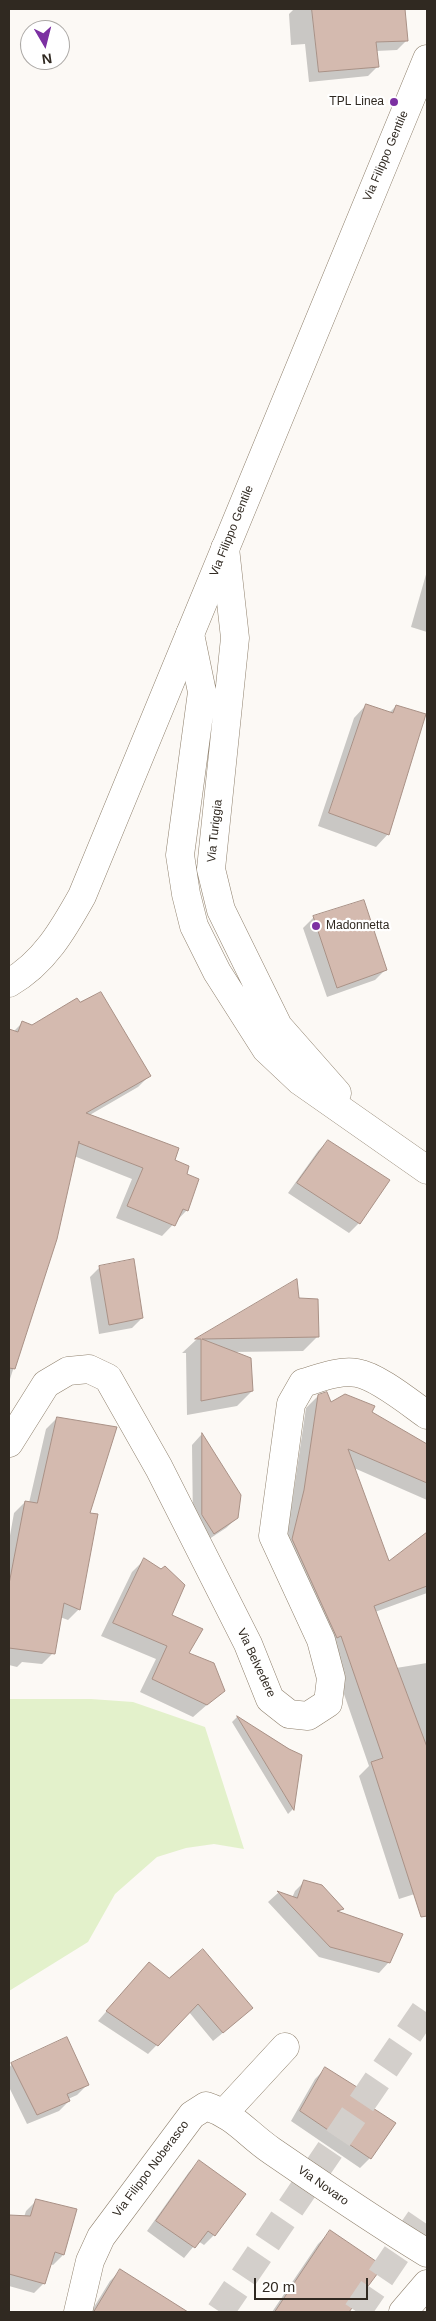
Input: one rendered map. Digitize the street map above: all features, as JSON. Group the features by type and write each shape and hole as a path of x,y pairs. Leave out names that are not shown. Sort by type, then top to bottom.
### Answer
{"street":[{"name":"Via Filippo Gentile","path":"9,983 24,974 58,940 82,896 427,59"},
{"name":"Via Turiggia","path":"225,548 235,638 212,869 221,910 278,1026 368,1127"},
{"name":"Via Turiggia","path":"190,634 202,692 180,855 194,926 217,972 266,1049 300,1081 427,1170"},
{"name":"Via Belvedere","path":"9,1443 46,1384 68,1371 89,1369 108,1378 159,1468 248,1644 270,1699 289,1714 308,1716 328,1703 331,1678 321,1640 273,1536 291,1404 303,1383 331,1374 357,1373 387,1387 427,1415"},
{"path":"225,2112 285,2047"},
{"name":"Via Filippo Noberasco","path":"78,2312 90,2261 101,2237 192,2115 206,2106 225,2112"},
{"name":"Via Novaro","path":"225,2112 264,2145 367,2217 427,2253"},
{"path":"403,2312 427,2284"}],"green space":[{"path":"9,1699 91,1699 133,1702 205,1727 244,1849 214,1844 186,1848 157,1857 115,1894 88,1942 9,1991"}],"building":[{"path":"312,9 405,9 408,41 376,42 379,67 319,72"},
{"path":"366,704 393,713 396,705 426,714 389,835 329,813"},
{"path":"364,900 387,970 337,988 313,916"},
{"path":"101,992 151,1076 86,1113 179,1148 175,1160 189,1166 187,1174 199,1179 188,1211 183,1209 175,1226 127,1206 143,1168 79,1143 79,1141 57,1239 15,1369 9,1368 9,1029 18,1032 22,1021 32,1025 77,998 80,1002"},
{"path":"328,1140 390,1180 360,1224 297,1183"},
{"path":"134,1259 143,1318 109,1325 99,1266"},
{"path":"297,1279 299,1298 318,1299 319,1337 202,1339 251,1358 253,1391 201,1401 201,1339 195,1339"},
{"path":"327,1392 331,1402 345,1394 375,1406 372,1412 427,1444 427,1483 348,1449 389,1561 427,1532 427,1586 374,1606 427,1747 427,1916 421,1917 371,1762 383,1758 341,1636 337,1638 292,1539 304,1490 318,1395"},
{"path":"57,1417 117,1427 90,1513 98,1514 80,1610 64,1603 55,1654 9,1648 9,1584 25,1501 37,1503"},
{"path":"202,1433 241,1495 238,1518 214,1534 202,1515"},
{"path":"144,1558 161,1569 165,1566 185,1585 172,1615 203,1629 189,1653 214,1663 225,1691 207,1705 152,1679 167,1646 113,1623"},
{"path":"237,1716 289,1749 302,1755 294,1810"},
{"path":"304,1880 322,1885 344,1909 337,1911 403,1934 390,1963 330,1947 277,1891 297,1898"},
{"path":"203,1949 253,2008 223,2033 198,2004 158,2046 106,2011 149,1962 169,1978"},
{"path":"67,2037 89,2085 67,2094 70,2101 37,2115 11,2063"},
{"path":"325,2067 368,2094 362,2101 396,2123 371,2159 300,2111"},
{"path":"199,2160 246,2194 215,2236 208,2231 195,2248 156,2221"},
{"path":"36,2199 77,2209 64,2255 55,2252 45,2284 9,2274 9,2215 30,2216"},
{"path":"330,2230 383,2266 349,2312 275,2312"},
{"path":"120,2269 188,2312 94,2312"}],"tunnel":[{"path":"220,2312 427,2007"},
{"path":"357,2312 427,2209"}],"place":[{"name":"TPL Linea","path":"394,102"},
{"name":"Madonnetta","path":"316,926"}]}
